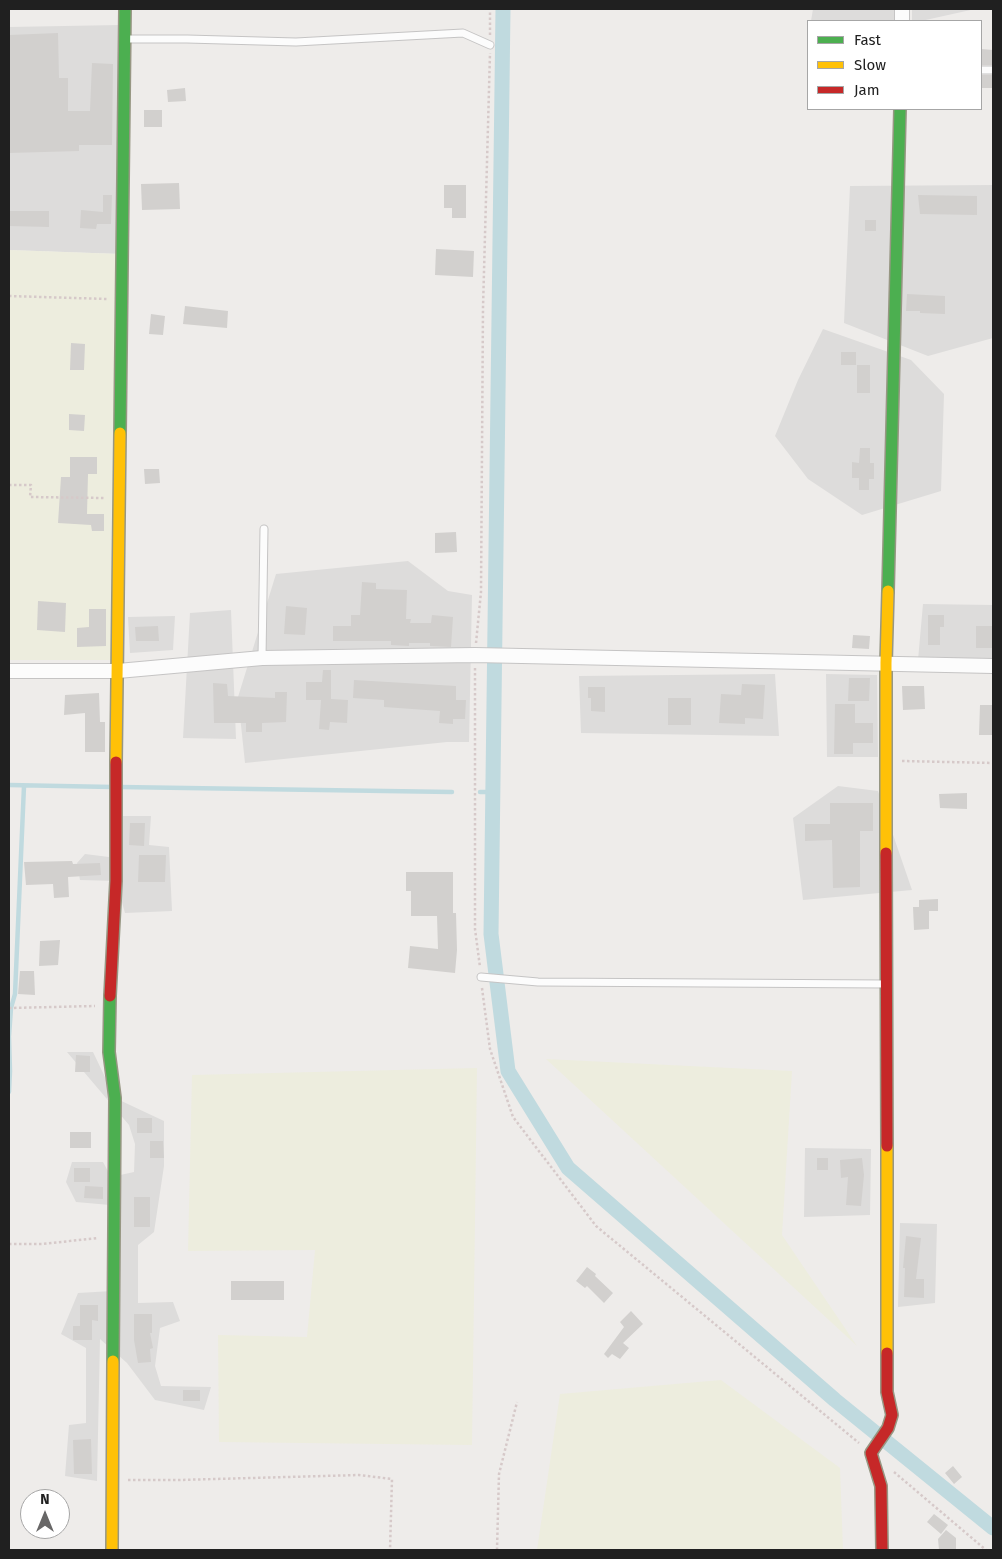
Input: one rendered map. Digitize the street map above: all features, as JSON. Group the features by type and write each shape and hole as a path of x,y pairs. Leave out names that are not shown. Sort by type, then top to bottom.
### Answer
{"street":[{"path":"112,1550 115,1098 109,1052 109,1005 116,881 125,9"},
{"path":"882,1550 881,1486 872,1450 888,1428 892,1415 887,1392 886,663 900,110"},
{"path":"9,670 118,671 262,658 475,655 993,666"}],"lane":[{"path":"125,39 296,42 463,33 490,45"},
{"path":"262,658 264,529"},
{"path":"481,977 548,982 886,984"}],"path":[{"path":"490,9 483,308 481,592 475,655 475,929 490,1048 513,1117 596,1226 872,1450"},
{"path":"9,296 122,299"},
{"path":"9,485 31,485 30,497 120,498"},
{"path":"886,760 993,762"},
{"path":"9,1008 109,1005"},
{"path":"9,1244 42,1244 115,1236"},
{"path":"497,1550 500,1474 517,1402"},
{"path":"893,1471 986,1550"},
{"path":"112,1479 179,1480 358,1475 392,1479 390,1550"}],"shaded area":[{"path":"813,9 896,9 895,20 811,20"},
{"path":"912,9 975,9 926,20 912,20"},
{"path":"120,25 120,254 9,250 9,27"},
{"path":"993,185 993,338 928,356 844,323 850,186"},
{"path":"9,250 120,254 115,660 9,660"},
{"path":"823,329 911,360 944,394 941,491 862,515 808,479 775,436 798,380"},
{"path":"408,561 448,591 472,595 469,742 447,742 245,763 238,697 276,574"},
{"path":"923,604 993,605 993,664 918,660"},
{"path":"231,610 236,739 183,738 190,613"},
{"path":"175,616 173,650 130,653 128,617"},
{"path":"775,674 779,736 581,733 579,676"},
{"path":"826,674 877,675 878,757 827,757"},
{"path":"838,786 878,791 912,890 803,900 793,818"},
{"path":"117,816 151,816 149,845 169,847 172,911 125,913 116,881 80,880 77,863 85,854 117,858"},
{"path":"67,1052 93,1052 115,1098 164,1121 164,1166 154,1232 138,1245 138,1303 173,1302 180,1321 160,1328 155,1366 161,1386 211,1387 204,1410 155,1400 127,1363 100,1339 97,1481 65,1476 69,1425 86,1423 86,1348 61,1334 78,1293 112,1291 110,1205 76,1202 66,1182 72,1162 103,1162 111,1177 134,1172 135,1144 129,1125"},
{"path":"546,1059 792,1071 782,1235 857,1346"},
{"path":"477,1068 472,1445 219,1442 218,1335 307,1337 315,1250 188,1251 192,1075"},
{"path":"805,1148 871,1149 870,1215 804,1217"},
{"path":"900,1223 937,1224 935,1303 898,1307"},
{"path":"721,1380 840,1468 843,1550 537,1550 560,1394"}],"building":[{"path":"58,33 59,78 68,78 68,111 90,111 92,63 113,64 112,145 79,145 79,151 9,153 9,35"},
{"path":"982,49 993,50 993,65 982,65"},
{"path":"982,75 993,75 993,88 982,88"},
{"path":"185,88 186,101 168,102 167,90"},
{"path":"144,110 162,110 162,127 144,127"},
{"path":"179,183 180,209 142,210 141,184"},
{"path":"444,185 466,185 466,218 452,218 452,208 444,208"},
{"path":"103,195 112,195 111,224 97,224 96,229 80,228 81,210 103,212"},
{"path":"918,195 977,196 977,215 920,214"},
{"path":"9,211 49,211 49,227 9,226"},
{"path":"865,220 876,220 876,231 865,231"},
{"path":"436,249 474,251 473,277 435,275"},
{"path":"907,294 945,296 945,314 906,311"},
{"path":"185,306 228,311 227,328 183,324"},
{"path":"151,314 165,316 163,335 149,334"},
{"path":"71,343 85,344 84,370 70,370"},
{"path":"841,352 856,352 856,365 841,365"},
{"path":"857,365 870,365 870,393 857,393"},
{"path":"69,414 85,415 84,431 69,430"},
{"path":"860,448 870,448 870,463 874,463 874,479 869,479 869,490 859,490 859,478 852,478 852,462 859,463"},
{"path":"70,457 97,457 97,474 88,474 87,514 104,514 104,531 92,531 91,525 58,523 61,477 70,477"},
{"path":"144,469 159,469 160,483 145,484"},
{"path":"456,532 457,552 435,553 435,533"},
{"path":"362,582 376,583 376,589 407,590 406,619 411,619 410,623 431,623 432,615 453,617 451,647 430,646 430,643 409,643 409,646 391,645 391,641 333,641 333,626 351,626 351,615 360,615"},
{"path":"38,601 66,603 65,632 37,630"},
{"path":"286,606 307,608 305,635 284,634"},
{"path":"89,609 106,609 106,646 77,647 77,628 89,627"},
{"path":"928,615 944,615 944,627 940,627 940,645 928,645"},
{"path":"158,626 159,641 136,641 135,627"},
{"path":"976,626 993,626 993,648 976,648"},
{"path":"853,635 870,636 869,649 852,648"},
{"path":"323,670 331,670 331,699 348,700 347,723 330,722 329,730 319,729 321,700 306,700 306,682 322,682"},
{"path":"849,678 870,678 869,701 848,701"},
{"path":"354,680 456,686 456,700 466,700 465,719 453,719 453,724 439,723 440,711 384,707 384,700 353,698"},
{"path":"213,683 227,684 228,696 275,698 275,692 287,692 286,722 262,723 262,732 246,732 246,723 214,723"},
{"path":"742,684 765,685 763,719 745,718 745,724 719,723 721,694 741,695"},
{"path":"902,686 924,686 925,709 903,710"},
{"path":"588,687 605,687 605,712 591,711 591,698 588,698"},
{"path":"99,693 100,722 105,722 105,752 85,752 85,713 64,715 65,695"},
{"path":"668,698 691,698 691,725 668,725"},
{"path":"835,704 855,704 855,723 873,723 873,743 853,743 853,754 834,754"},
{"path":"980,705 993,705 993,735 979,735"},
{"path":"967,793 967,809 940,808 939,794"},
{"path":"830,803 873,803 873,831 860,831 860,887 833,888 832,840 805,841 805,824 830,824"},
{"path":"130,823 145,823 144,846 129,845"},
{"path":"139,855 166,855 165,882 138,882"},
{"path":"72,861 73,864 100,863 101,875 68,877 69,897 54,898 53,884 26,885 24,862"},
{"path":"406,872 453,872 453,913 456,913 457,950 455,973 408,968 410,946 438,949 437,916 411,916 411,891 406,891"},
{"path":"938,899 938,911 929,911 929,929 914,930 913,907 919,907 919,900"},
{"path":"60,940 58,965 39,966 40,941"},
{"path":"20,971 34,971 35,995 18,994"},
{"path":"76,1055 90,1056 90,1072 75,1072"},
{"path":"137,1118 152,1118 152,1133 137,1133"},
{"path":"70,1132 91,1132 91,1148 70,1148"},
{"path":"150,1141 163,1141 164,1158 150,1158"},
{"path":"817,1158 828,1158 828,1170 817,1170"},
{"path":"862,1158 864,1175 861,1206 846,1205 848,1177 841,1178 840,1160"},
{"path":"74,1168 90,1168 90,1182 74,1182"},
{"path":"85,1186 103,1187 103,1199 84,1198"},
{"path":"134,1197 150,1197 150,1227 134,1227"},
{"path":"906,1236 921,1238 916,1279 924,1279 924,1298 904,1297 905,1268 903,1268"},
{"path":"587,1267 613,1293 604,1303 587,1286 585,1288 576,1281"},
{"path":"231,1281 284,1281 284,1300 231,1300"},
{"path":"80,1305 98,1305 98,1321 92,1320 92,1340 73,1340 73,1326 80,1326"},
{"path":"631,1311 643,1324 623,1343 629,1348 620,1359 612,1354 608,1358 604,1354 624,1327 620,1322"},
{"path":"134,1314 152,1314 152,1333 150,1333 153,1348 150,1349 151,1362 138,1363 134,1340"},
{"path":"183,1390 200,1390 200,1401 183,1401"},
{"path":"91,1439 92,1474 74,1474 73,1440"},
{"path":"953,1466 962,1477 954,1484 945,1473"},
{"path":"934,1514 948,1525 941,1534 927,1522"},
{"path":"946,1530 956,1538 956,1550 939,1550 938,1539"}],"waterway":[{"path":"503,9 491,934 508,1071 568,1168 835,1400 993,1528"},
{"path":"9,785 112,787"},
{"path":"9,1036 11,1008 15,994 24,786"},
{"path":"120,787 452,792"},
{"path":"480,792 492,792"},
{"path":"9,1037 9,1092"}],"traffic: fast":[{"path":"120,433 125,9"},
{"path":"888,591 900,110"},
{"path":"110,996 109,1052 115,1098 113,1361"}],"traffic: slow":[{"path":"116,762 120,433"},
{"path":"886,853 888,591"},
{"path":"887,1146 887,1353"},
{"path":"112,1550 113,1361"}],"traffic: jam":[{"path":"110,996 116,881 116,762"},
{"path":"886,853 887,1146"},
{"path":"882,1550 881,1486 871,1453 888,1428 892,1415 887,1392 887,1353"}]}
